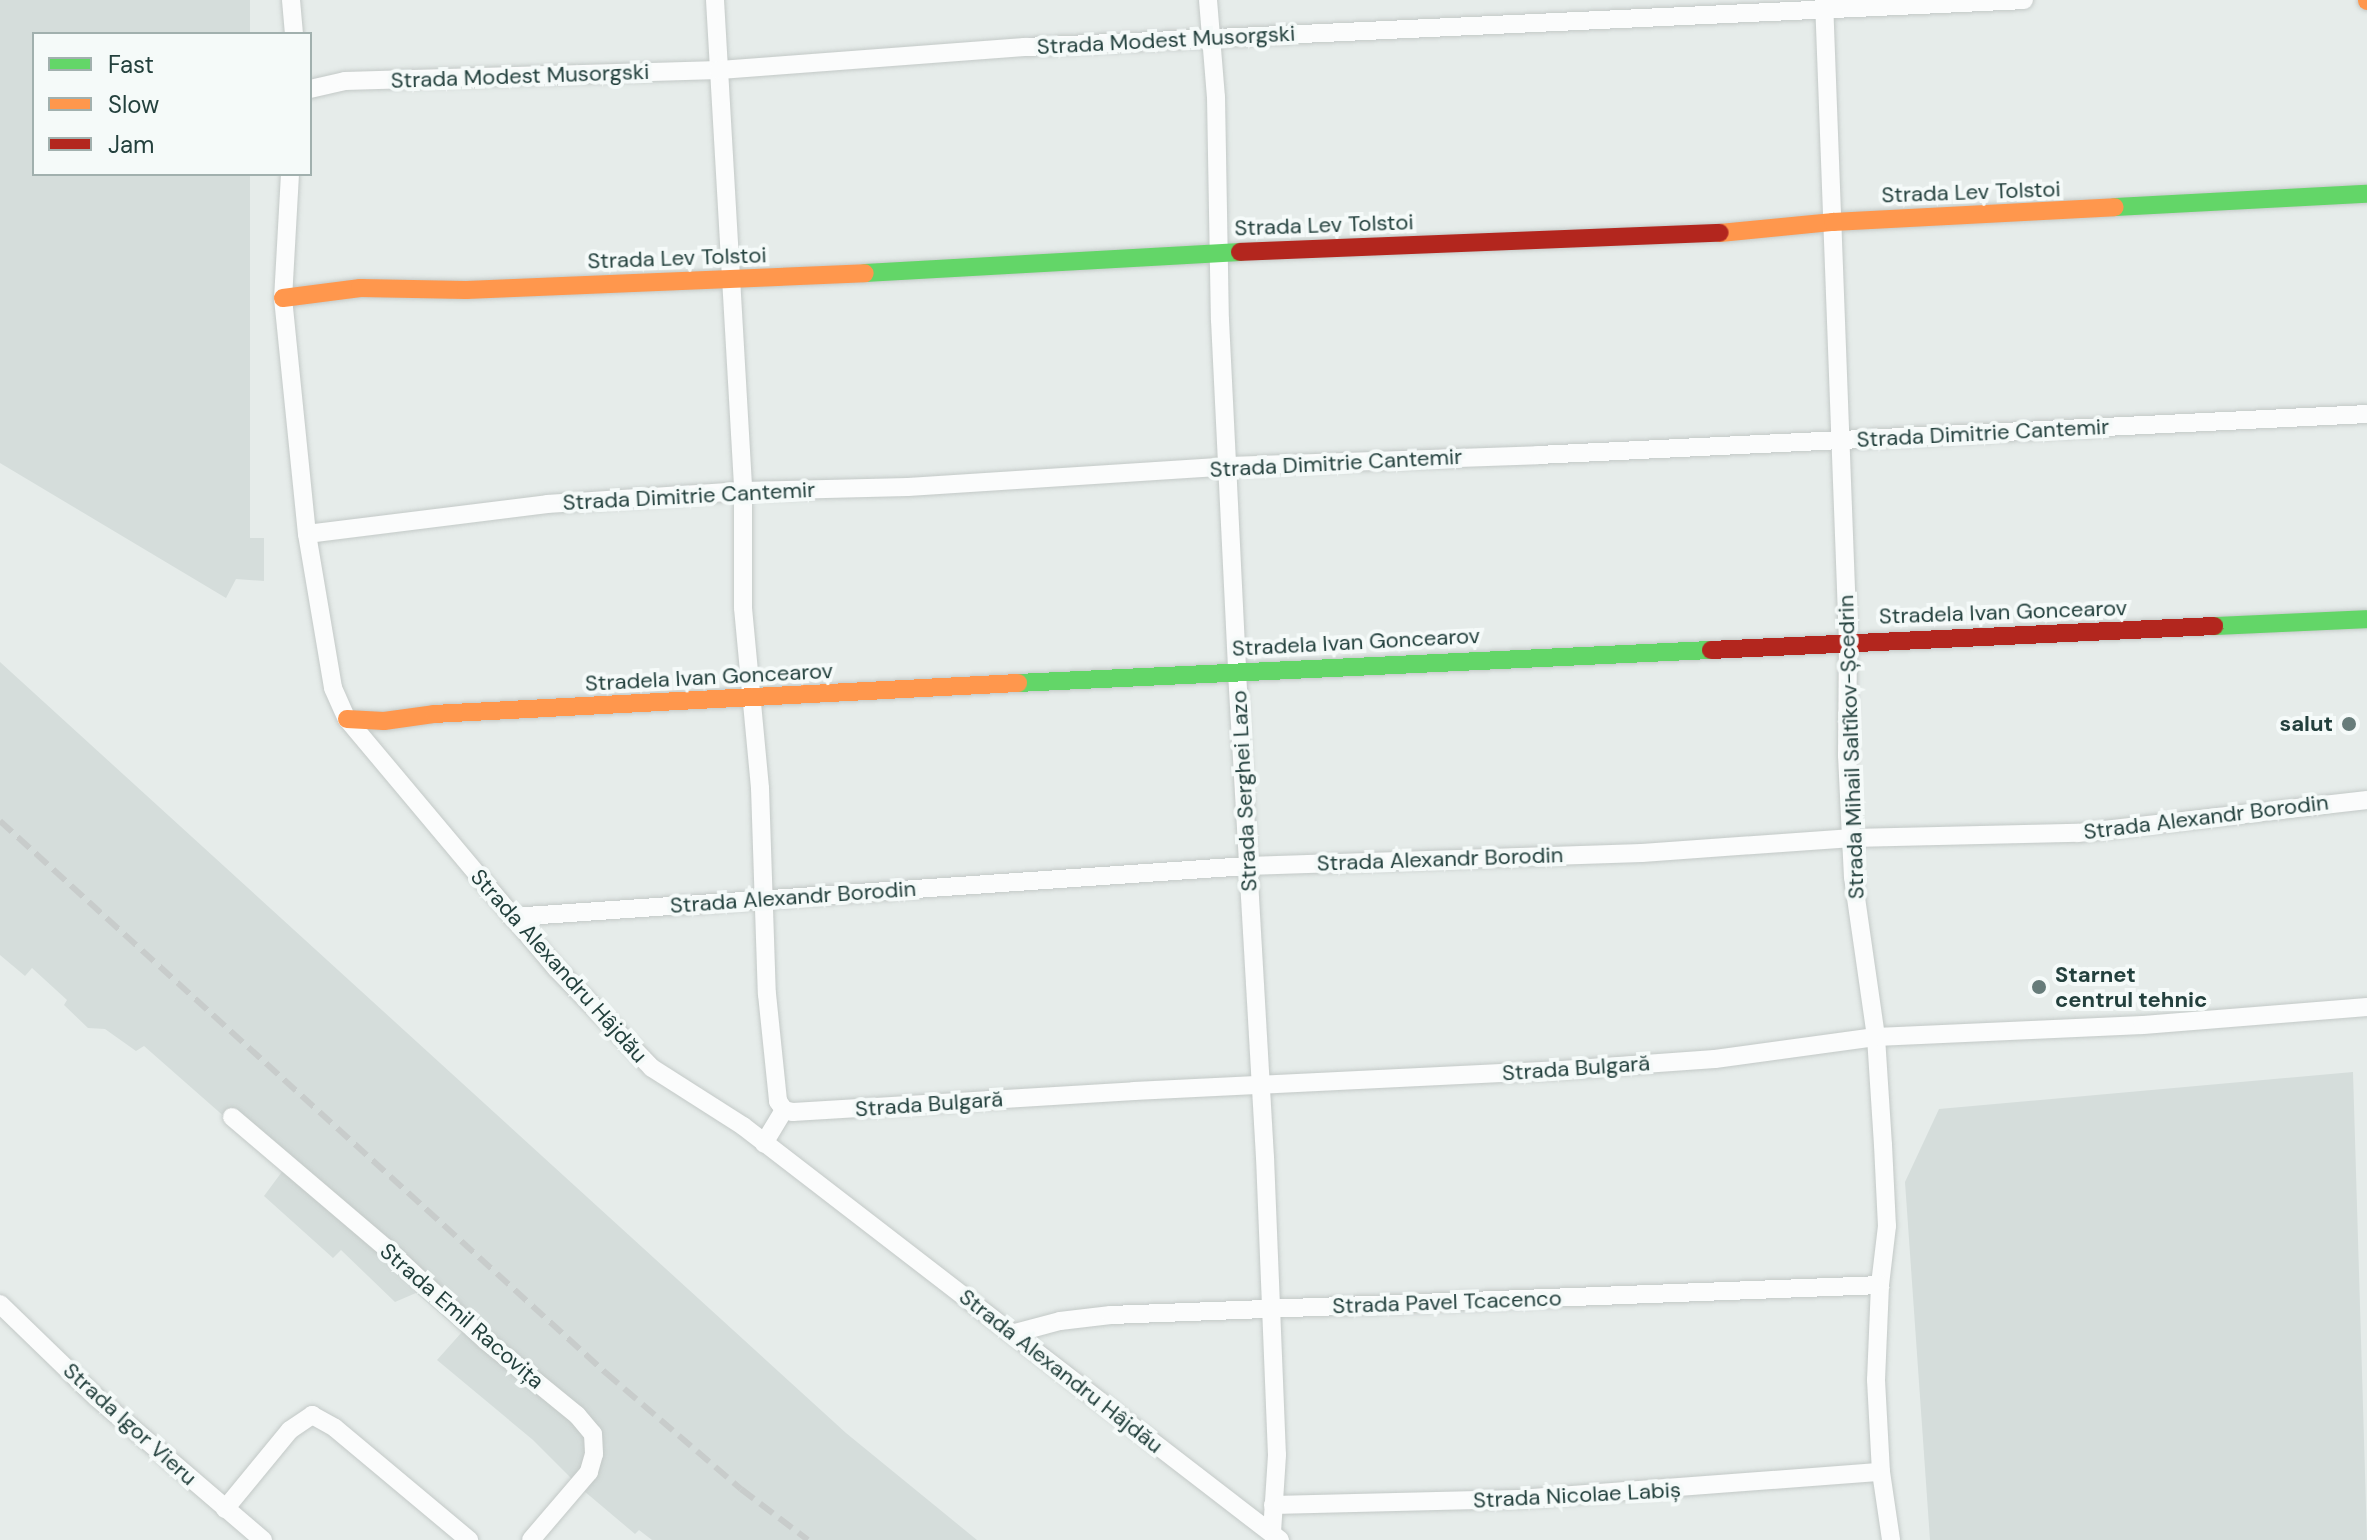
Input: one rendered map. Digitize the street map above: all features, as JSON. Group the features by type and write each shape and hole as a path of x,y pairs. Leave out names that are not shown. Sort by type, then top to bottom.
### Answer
{"street":[{"path":"291,0 294,32"},
{"path":"715,0 743,491 743,608 766,898 767,994 778,1101 784,1110 764,1143"},
{"name":"Strada Serghei Lazo","path":"1208,0 1216,97 1220,320 1237,672 1245,757 1247,866 1261,1084 1277,1455 1273,1505 1276,1537"},
{"name":"Strada Modest Musorgski","path":"312,89 345,81 719,70 993,49 1824,4 2024,0"},
{"name":"Strada Mihail Saltîkov-Șcedrin","path":"1824,4 1833,222 1833,313 1848,642 1852,838 1857,907 1876,1037 1887,1226 1880,1285 1876,1380 1881,1472 1891,1540"},
{"name":"Strada Alexandru Hâjdău","path":"290,176 283,298 307,534 333,688 347,719 512,917 652,1068 764,1143 1015,1333 1276,1537"},
{"name":"Strada Lev Tolstoi","path":"283,298 360,288 466,290 732,281 1221,253 1661,237 1778,230 1833,222 2367,194"},
{"name":"Strada Dimitrie Cantemir","path":"307,534 547,504 743,491 923,487 1229,466 2367,414"},
{"name":"Stradela Ivan Goncearov","path":"347,719 384,721 434,714 1237,672 2367,619"},
{"name":"Strada Alexandr Borodin","path":"512,917 1247,866 1642,853 1852,838 2107,831 2367,800"},
{"name":"Strada Bulgară","path":"784,1110 793,1112 1715,1059 1876,1037 2143,1025 2367,1007"},
{"name":"Strada Emil Racovița","path":"232,1117 386,1248 485,1340 577,1415 593,1434 594,1454 589,1472 531,1540"},
{"name":"Strada Pavel Tcacenco","path":"1015,1333 1091,1317 1880,1285"},
{"name":"Strada Igor Vieru","path":"0,1304 96,1397 263,1540"},
{"path":"225,1509 290,1430 312,1415 335,1428 469,1540"},
{"name":"Strada Nicolae Labiș","path":"1273,1505 1519,1499 1881,1472"}],"shaded area":[{"path":"0,0 250,0 250,32 32,32 32,176 250,176 250,538 264,538 264,581 236,579 226,598 0,463"},
{"path":"0,662 846,1433 977,1540 652,1540 639,1530 635,1534 584,1491 533,1440 437,1360 462,1332 416,1293 395,1302 341,1250 333,1258 264,1196 284,1169 144,1046 136,1051 105,1029 88,1028 64,1005 67,1000 32,968 25,976 0,955"},
{"path":"2353,1072 2367,1540 1930,1540 1905,1182 1939,1109"}],"railway":[{"path":"0,821 606,1373 741,1489 808,1540"}],"traffic: fast":[{"path":"2115,207 2367,194"},
{"path":"865,273 1240,252"},
{"path":"2214,626 2367,619"},
{"path":"1018,683 1711,650"}],"traffic: slow":[{"path":"1720,233 1833,222 2115,207"},
{"path":"283,298 360,288 466,290 865,273"},
{"path":"347,719 384,721 434,714 1018,683"}],"traffic: jam":[{"path":"1240,252 1720,233"},
{"path":"1711,650 2214,626"}],"place":[{"name":"salut","path":"2349,724"},
{"name":"Starnet centrul tehnic","path":"2039,987"}]}
